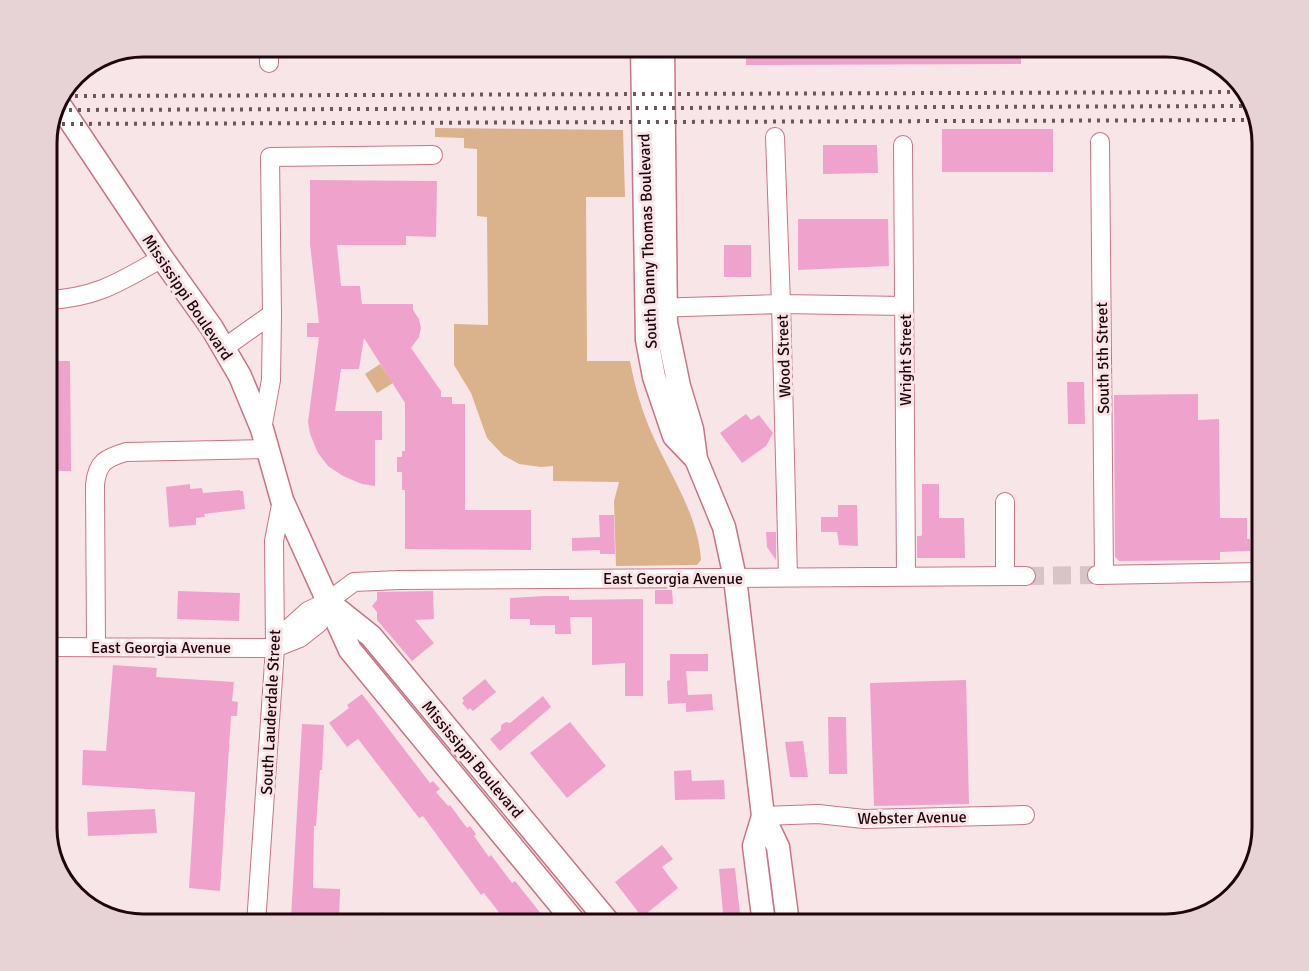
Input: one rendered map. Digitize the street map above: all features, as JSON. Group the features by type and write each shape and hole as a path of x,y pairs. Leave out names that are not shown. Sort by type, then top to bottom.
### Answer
{"main road":[{"name":"South Danny Thomas Boulevard","path":"643,57 655,308 692,429 696,459 724,527 735,578 763,816 778,847 787,914"},
{"name":"South Danny Thomas Boulevard","path":"655,308 663,57"},
{"name":"Mississippi Boulevard","path":"64,111 212,328 240,376 265,439 282,500 350,650 568,914"},
{"name":"Mississippi Boulevard","path":"327,602 371,636 602,914"},
{"path":"497,829 517,813"},
{"name":"South Danny Thomas Boulevard","path":"763,816 754,846 763,914"}],"street":[{"name":"Wood Street","path":"775,137 788,576"},
{"name":"South 5th Street","path":"1100,142 1100,575 1252,572"},
{"name":"Wright Street","path":"903,145 906,576"},
{"path":"96,646 95,485 96,472 107,457 126,452 265,439 271,380 270,157 433,155"},
{"path":"57,300 73,299 108,288 162,258"},
{"path":"655,308 781,304 904,306"},
{"path":"224,348 272,314"},
{"name":"South Lauderdale Street","path":"257,914 275,648 274,541 282,500"},
{"path":"1005,502 1005,576"},
{"name":"East Georgia Avenue","path":"57,647 275,648 300,638 319,623 327,602 354,582 788,576 1026,576"},
{"name":"Webster Avenue","path":"763,816 818,814 864,819 1025,815"}],"shaded area":[{"path":"435,128 623,130 625,197 586,197 587,361 630,361 645,418 683,496 695,527 701,560 697,565 616,566 614,501 619,482 553,481 553,466 519,464 503,455 487,438 471,393 454,365 454,324 488,325 487,217 477,216 477,149 464,148 464,138 435,137"},
{"path":"380,364 393,383 377,393 365,374"}],"building":[{"path":"746,57 1021,57 1021,64 746,65"},
{"path":"942,129 1053,129 1053,172 942,172"},
{"path":"823,145 877,145 878,173 823,174"},
{"path":"310,180 437,181 436,237 406,236 406,245 337,245 341,286 360,286 362,304 413,304 413,310 419,319 421,328 419,337 411,348 441,391 441,397 452,397 452,404 465,404 465,510 531,510 531,550 405,549 405,490 402,490 402,472 397,472 397,457 402,457 402,451 405,451 405,403 364,338 359,369 341,369 335,411 382,411 382,440 375,440 375,486 362,484 343,476 328,466 318,453 308,422 319,337 307,337 307,323 319,323 310,244"},
{"path":"798,219 888,219 889,266 798,270"},
{"path":"724,245 751,245 751,277 724,277"},
{"path":"57,361 70,361 71,471 57,471"},
{"path":"1067,382 1084,382 1085,424 1068,424"},
{"path":"1198,394 1198,420 1219,419 1220,518 1247,518 1247,539 1250,539 1250,551 1220,552 1220,560 1119,561 1115,557 1114,395"},
{"path":"746,414 751,420 759,415 773,433 766,446 742,463 720,433"},
{"path":"190,484 190,489 202,488 203,493 243,491 245,509 204,514 205,517 196,518 196,525 169,527 166,487"},
{"path":"922,484 939,484 939,518 964,518 965,558 917,558 917,536 922,534"},
{"path":"838,505 857,505 858,546 839,545 837,532 821,532 821,517 838,517"},
{"path":"57,509 58,556 57,556"},
{"path":"599,515 614,515 615,554 600,554 600,550 572,551 572,538 600,537"},
{"path":"766,532 776,532 776,560 767,547"},
{"path":"655,590 672,590 673,604 655,604"},
{"path":"178,591 240,593 239,621 177,619"},
{"path":"433,591 434,619 415,620 434,643 412,661 377,620 377,612 372,606 377,600 377,592"},
{"path":"569,596 569,600 643,599 643,696 625,696 625,663 592,665 592,617 570,617 571,634 555,634 555,625 530,625 530,619 510,619 510,598"},
{"path":"670,654 708,654 708,671 686,671 688,695 712,694 713,710 686,712 686,703 668,704 667,681 670,680"},
{"path":"113,665 157,668 156,677 234,682 232,701 238,702 237,716 231,716 220,891 189,888 195,792 82,785 83,750 106,751"},
{"path":"485,679 496,692 473,711 470,708 468,710 462,703 464,701 462,698"},
{"path":"966,680 969,804 874,806 870,683"},
{"path":"362,694 430,783 433,781 440,789 436,792 448,806 450,805 467,828 470,826 476,834 474,836 489,857 491,855 512,883 515,881 541,914 500,914 484,893 481,895 423,816 419,818 358,739 347,747 329,723 349,708 347,705"},
{"path":"543,696 551,707 500,751 490,739 501,730 501,725 506,722 510,723"},
{"path":"828,717 846,717 847,774 829,774"},
{"path":"570,722 606,766 567,798 530,753"},
{"path":"302,724 324,725 322,770 320,770 316,826 314,826 313,888 340,889 339,914 291,914"},
{"path":"803,741 808,777 790,777 785,742"},
{"path":"691,770 692,781 724,780 725,799 675,800 674,771"},
{"path":"155,809 157,833 88,836 87,812"},
{"path":"662,845 673,859 662,867 678,888 646,914 640,914 615,882"},
{"path":"735,868 740,914 723,914 719,869"}],"tunnel":[{"path":"1026,576 1097,575"}],"railway":[{"path":"72,96 1236,92"},
{"path":"64,110 1243,106"},
{"path":"59,124 1249,120"}]}
